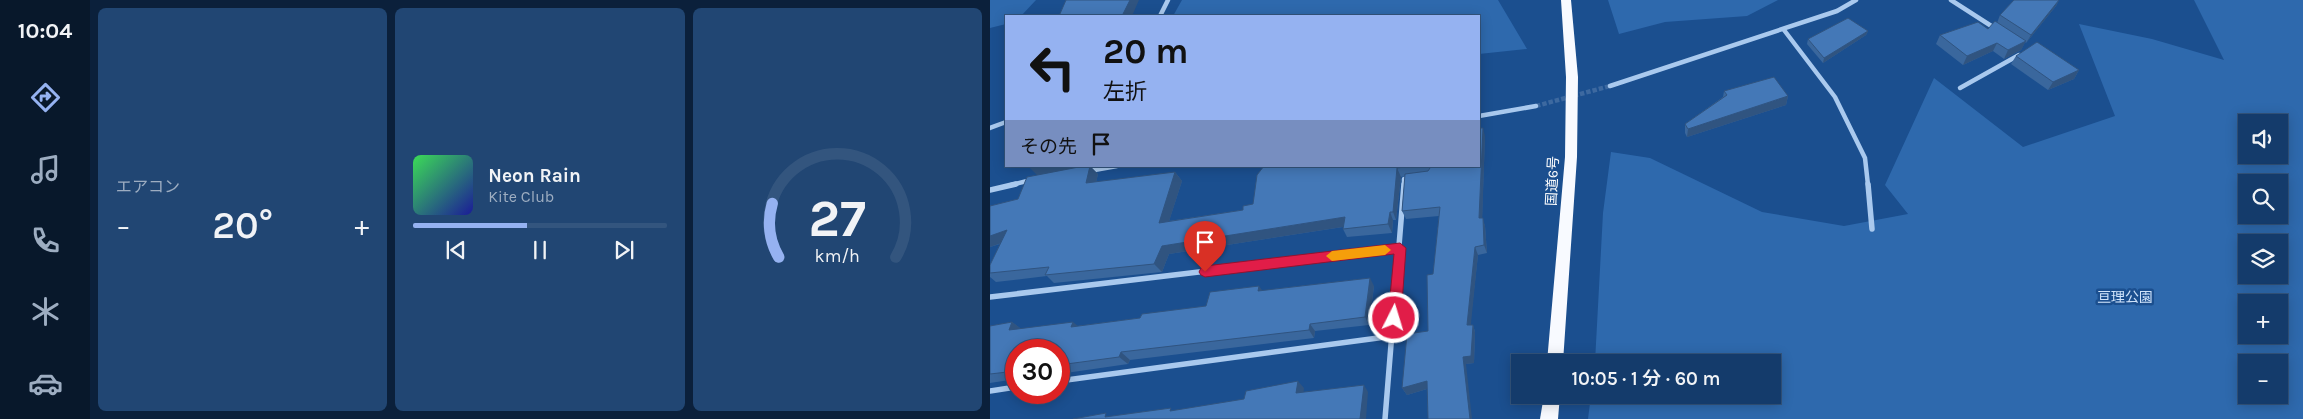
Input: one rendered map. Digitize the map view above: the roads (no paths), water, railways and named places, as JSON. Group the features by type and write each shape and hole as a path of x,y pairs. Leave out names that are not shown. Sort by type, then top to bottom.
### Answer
{"highway":[{"name":"国道6号","path":"1556,354 1567,237 1571,154 1572,86 1566,0"},
{"path":"1549,419 1551,404"}],"street":[{"path":"1160,15 1168,0"},
{"path":"1610,86 1784,30 1837,11 1856,0"},
{"path":"1952,0 1998,30"},
{"path":"1784,30 1835,97 1865,158 1872,229"},
{"path":"1960,88 2021,54"},
{"path":"1480,116 1536,106"},
{"path":"990,128 1005,122"},
{"path":"1078,172 1110,167"},
{"path":"1385,419 1404,179 1420,177"},
{"path":"990,190 1039,179"},
{"path":"990,297 1400,248"},
{"path":"1070,380 1393,336"},
{"path":"990,391 1005,389"}],"tunnel":[{"path":"1536,106 1610,86"}],"park label":[{"name":"亘理公園","path":"2125,297"}]}
